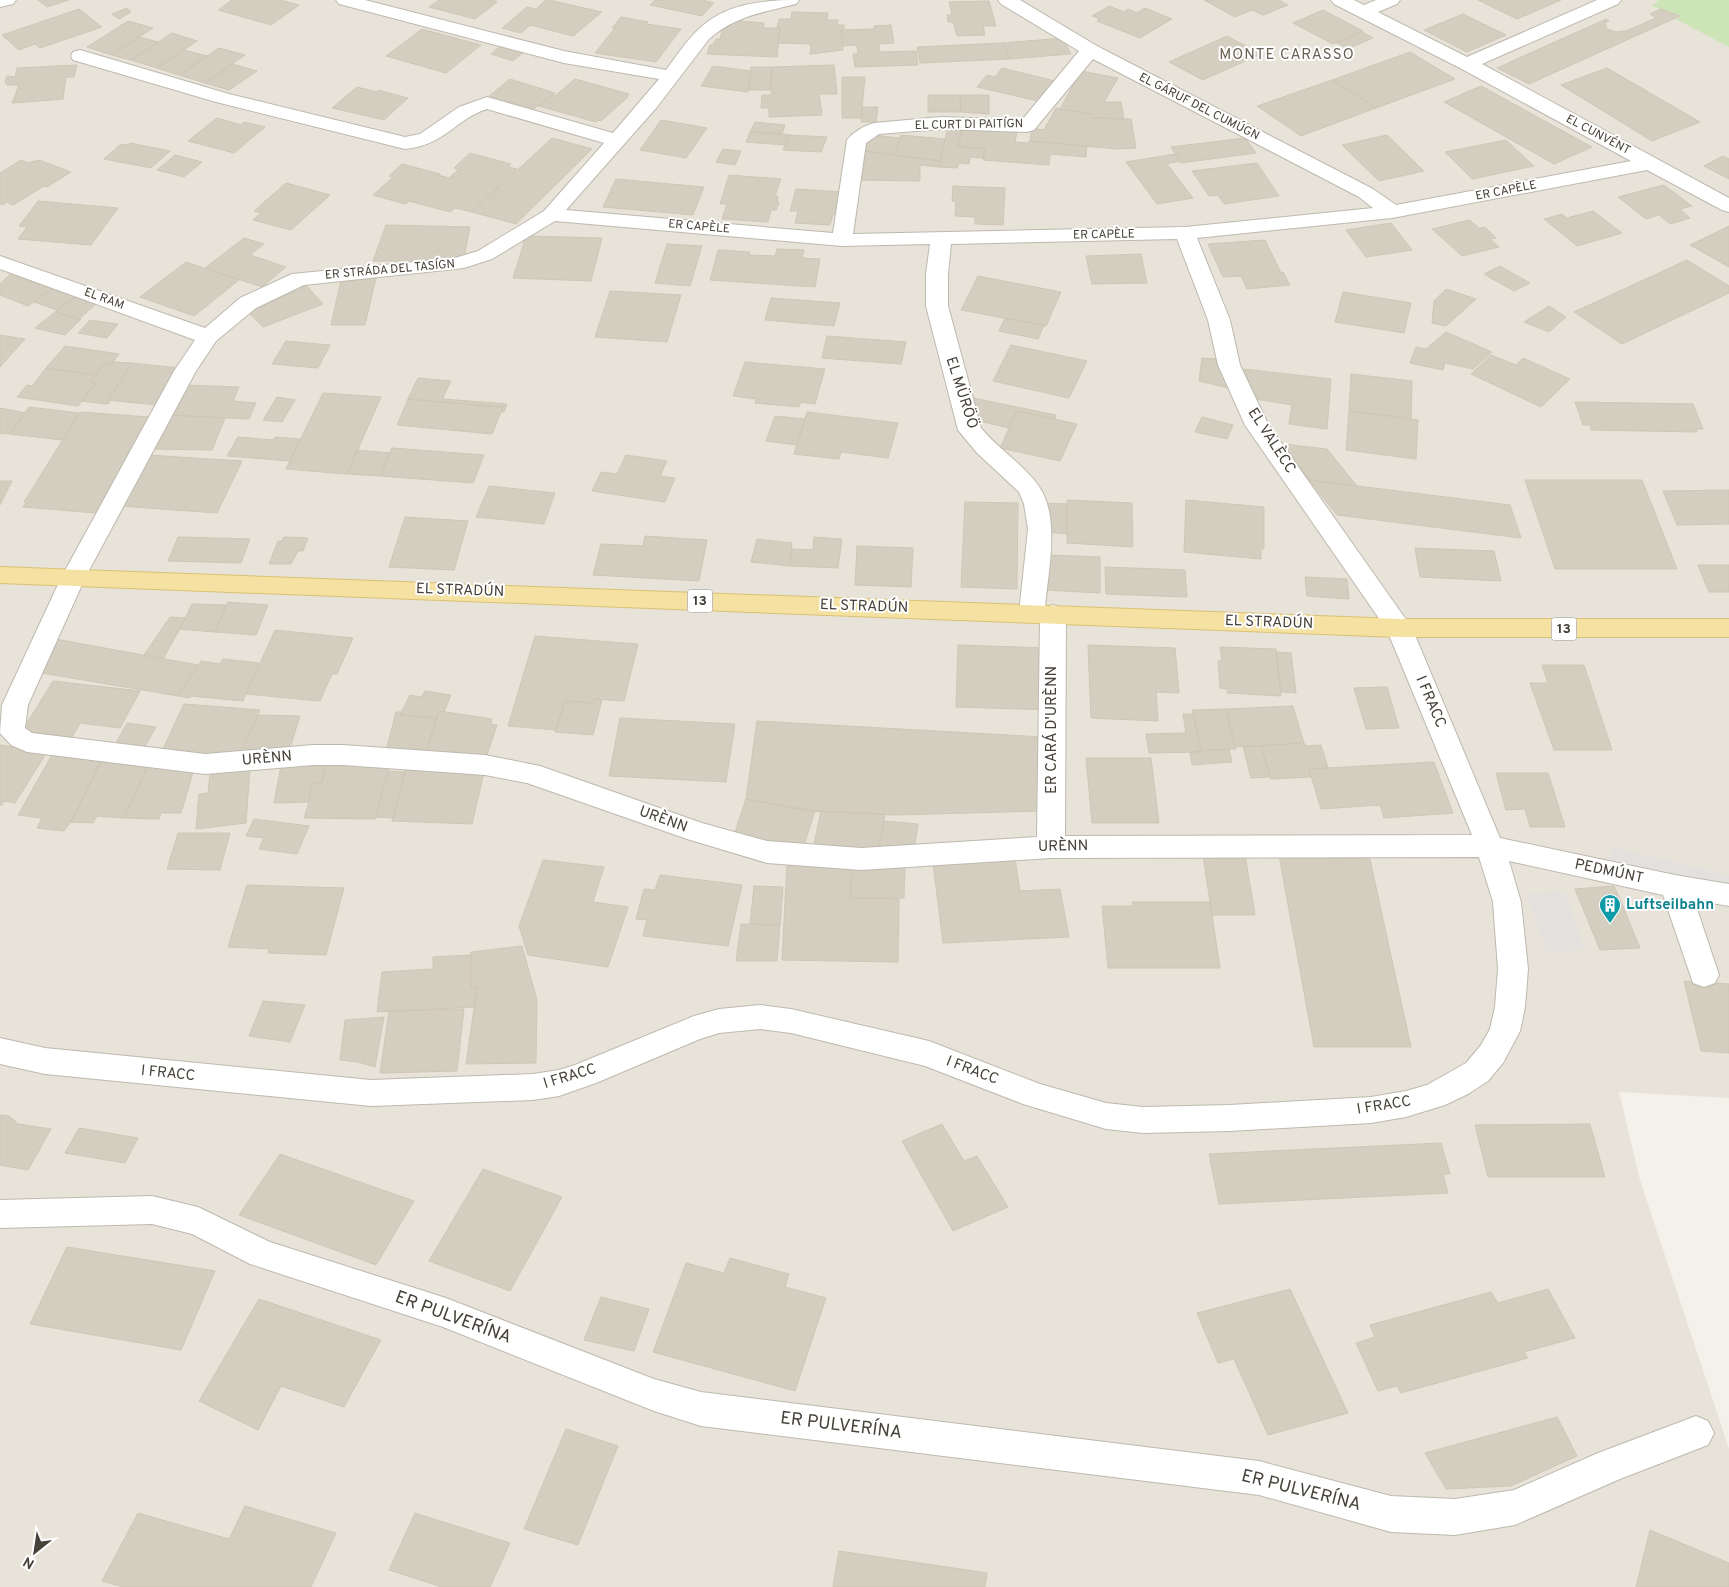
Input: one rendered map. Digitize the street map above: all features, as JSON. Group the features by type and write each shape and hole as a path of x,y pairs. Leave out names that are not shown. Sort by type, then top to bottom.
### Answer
{"main road":[{"name":"EL STRADÚN","path":"0,575 1399,628 1729,628"}],"street":[{"path":"0,2 7,0"},
{"path":"345,0 564,57 671,76"},
{"name":"ER STRÁDA DEL TASÍGN","path":"73,578 185,371 208,337 248,303 300,279 458,264 485,254 551,214 617,140 703,35 721,19 731,14 790,0"},
{"name":"EL GÁRUF DEL CUMÚGN","path":"1007,0 1090,50 1366,193 1392,212"},
{"name":"EL CUNVÉNT","path":"1340,0 1467,64 1729,206"},
{"path":"1363,12 1391,0"},
{"path":"1467,64 1612,0"},
{"name":"EL CURT DI PAITÍGN","path":"842,240 857,140 874,129 941,123 1027,126 1090,50"},
{"path":"80,56 223,98 405,143 419,142 475,106 487,103 617,140"},
{"name":"ER CAPÈLE","path":"551,214 842,240 1186,233 1392,212 1652,164"},
{"name":"EL VALÈCC","path":"1186,233 1219,320 1229,365 1257,425 1399,628"},
{"name":"EL MÜRÖÖ","path":"941,239 936,274 937,306 970,430 985,448 1029,489 1036,504 1040,529 1042,613"},
{"name":"EL RAM","path":"3,267 208,337"},
{"name":"URÈNN","path":"73,578 15,705 10,727 18,738 27,742 180,762 226,763 313,755 343,755 485,765 530,773 697,832 767,852 861,859 1051,847 1490,846"},
{"name":"ER CARÁ D'URÈNN","path":"1042,613 1051,847"},
{"name":"I FRACC","path":"0,1051 45,1061 370,1093 533,1087 559,1083 585,1074 694,1028 719,1021 760,1017 791,1021 921,1052 1034,1095 1106,1116 1143,1120 1371,1110 1434,1096 1457,1085 1477,1072 1492,1054 1505,1031 1510,1007 1513,969 1511,934 1507,902 1490,846 1399,628"},
{"name":"PEDMÚNT","path":"1490,846 1675,886 1729,895"},
{"path":"1675,886 1704,975"},
{"name":"ER PULVERÍNA","path":"0,1214 152,1210 198,1221 262,1254 446,1313 654,1395 701,1409 1259,1478 1391,1514 1455,1517 1515,1506 1611,1465 1696,1433"}],"shaded area":[{"path":"0,0 1729,0 1729,1098 1619,1092 1640,1180 1729,1449 1729,1587 0,1587"},
{"path":"1611,847 1729,875 1729,891 1609,862"},
{"path":"1564,892 1585,950 1547,952 1527,894"}],"green space":[{"path":"1659,0 1729,0 1729,47 1676,19 1681,16 1652,6"}],"building":[{"path":"38,0 69,0 47,7"},
{"path":"232,0 280,0 299,5 271,25 218,10"},
{"path":"439,0 491,0 497,2 475,19 429,7"},
{"path":"546,0 602,12 573,36 530,25 521,33 502,28 527,7 536,9"},
{"path":"655,0 702,0 714,3 702,16 650,5"},
{"path":"1204,0 1279,0 1288,5 1263,15 1252,10 1235,17"},
{"path":"1478,0 1561,0 1517,19"},
{"path":"989,1 996,26 983,26 985,35 957,36 953,22 948,22 947,15 952,15 949,2"},
{"path":"1109,6 1124,12 1128,9 1137,13 1145,8 1172,19 1140,38 1097,21 1100,19 1092,16"},
{"path":"127,8 131,12 119,19 112,14"},
{"path":"79,9 102,27 40,48 35,44 19,50 2,35"},
{"path":"1661,9 1680,16 1529,84 1497,68 1606,19 1609,21 1605,23 1607,29 1616,32 1626,31 1656,18 1650,14"},
{"path":"1323,10 1363,31 1333,44 1293,23"},
{"path":"792,12 828,13 827,20 838,20 837,25 844,25 844,30 841,30 843,50 810,54 811,44 778,43 780,28 777,28 779,19 791,19"},
{"path":"1463,14 1506,35 1467,52 1424,30"},
{"path":"621,17 648,22 646,24 681,29 656,62 595,53 615,28 612,28"},
{"path":"729,20 764,23 764,28 780,28 777,57 707,54 710,45 713,45 716,39 720,39 723,27 728,27"},
{"path":"128,21 153,28 112,55 87,47"},
{"path":"891,25 894,43 879,44 880,52 916,51 918,65 855,67 853,54 858,54 857,45 843,46 841,30 874,29 874,26"},
{"path":"422,29 481,45 446,73 386,56"},
{"path":"1362,32 1373,38 1348,49 1337,43"},
{"path":"172,33 197,41 157,68 131,60"},
{"path":"1227,36 1261,54 1203,80 1169,62"},
{"path":"139,37 158,42 131,60 112,55"},
{"path":"1063,38 1071,54 1010,59 1003,43"},
{"path":"1003,43 1010,59 920,63 917,47"},
{"path":"502,45 525,51 513,61 491,54"},
{"path":"219,48 245,55 205,83 179,75"},
{"path":"184,50 207,56 179,75 157,68"},
{"path":"1410,52 1455,79 1376,108 1332,80"},
{"path":"233,64 257,71 229,90 205,83"},
{"path":"77,65 74,77 66,77 63,99 12,103 19,85 7,85 5,82 7,76 15,77 17,68"},
{"path":"834,65 837,94 819,94 822,115 769,117 769,108 761,108 762,95 771,95 772,67"},
{"path":"713,66 751,71 748,92 701,86"},
{"path":"751,67 772,67 770,90 749,90"},
{"path":"1002,68 1055,81 1038,101 977,87 987,75 995,77"},
{"path":"1607,68 1700,122 1652,141 1561,85"},
{"path":"1081,71 1118,78 1104,102 1121,102 1124,119 1091,118 1090,114 1060,109"},
{"path":"842,77 865,77 861,118 842,118"},
{"path":"510,79 555,93 534,109 489,96"},
{"path":"575,79 629,94 601,121 598,120 596,122 539,106 552,95 555,96"},
{"path":"1332,80 1376,108 1301,136 1257,106"},
{"path":"1481,86 1592,147 1554,164 1444,102"},
{"path":"357,87 408,98 384,120 332,108"},
{"path":"928,95 960,95 961,112 928,112"},
{"path":"960,95 989,95 989,114 961,112"},
{"path":"863,107 878,107 876,122 861,122"},
{"path":"1056,108 1090,114 1091,118 1131,119 1136,148 1117,149 1030,141 1032,128 1044,130"},
{"path":"217,118 241,125 244,122 265,127 234,153 188,141"},
{"path":"661,120 707,128 686,158 640,150"},
{"path":"755,122 785,125 782,134 750,132"},
{"path":"963,125 1015,129 1014,132 1017,132 1015,142 1027,143 1030,141 1087,146 1086,157 1050,154 1049,165 983,160 985,149 958,146"},
{"path":"948,127 963,128 958,146 985,149 983,158 970,157 969,164 959,163 957,168 939,167"},
{"path":"750,132 789,135 785,145 746,142"},
{"path":"789,135 827,137 821,152 783,150"},
{"path":"870,135 900,138 895,155 864,151"},
{"path":"901,135 945,139 940,161 895,155"},
{"path":"1387,135 1424,171 1379,181 1342,145"},
{"path":"552,138 592,149 516,224 472,212"},
{"path":"1245,138 1256,153 1181,163 1171,147"},
{"path":"1506,140 1534,166 1472,179 1445,152"},
{"path":"130,143 170,151 151,168 104,159 121,144 127,145"},
{"path":"723,149 741,151 735,165 716,162"},
{"path":"860,150 940,161 939,167 920,165 920,181 859,180"},
{"path":"470,153 511,164 508,167 517,169 472,212 455,208 450,212 409,201 405,204 373,195 393,177 389,176 402,164 449,178 459,169 454,168"},
{"path":"1175,154 1180,161 1167,164 1193,198 1157,204 1126,162"},
{"path":"175,155 202,162 184,177 157,170"},
{"path":"1723,156 1729,159 1729,179 1704,166"},
{"path":"21,160 28,163 39,160 71,172 13,205 7,202 3,205 0,203 0,173"},
{"path":"1257,163 1279,196 1224,204 1218,195 1209,196 1192,171"},
{"path":"729,175 781,179 775,196 778,196 777,202 779,202 776,210 771,210 768,222 722,219 727,204 720,204"},
{"path":"616,179 704,187 693,215 603,207"},
{"path":"286,183 330,195 291,230 253,220 261,213 254,211"},
{"path":"1664,185 1692,206 1680,209 1690,218 1670,224 1659,215 1646,219 1618,197"},
{"path":"953,186 1005,188 1003,225 975,224 975,217 955,216 956,202 952,201"},
{"path":"796,189 843,192 838,215 833,214 830,225 795,223 798,211 790,211"},
{"path":"38,201 118,208 91,245 18,239 27,227 19,226"},
{"path":"1593,211 1622,233 1577,246 1544,219 1562,214 1567,218"},
{"path":"1469,220 1479,228 1485,227 1496,238 1490,239 1499,247 1462,256 1432,229"},
{"path":"1391,223 1412,250 1366,257 1346,230"},
{"path":"386,225 470,227 464,258 373,261"},
{"path":"1729,226 1729,267 1690,245"},
{"path":"526,236 602,238 591,281 513,278"},
{"path":"244,238 264,244 250,255 286,267 262,287 205,268"},
{"path":"1265,240 1281,273 1283,272 1290,285 1247,289 1241,276 1223,277 1208,244"},
{"path":"667,244 702,246 690,286 655,283"},
{"path":"777,249 804,250 802,258 820,259 815,287 710,280 718,250 750,252 749,255 775,256"},
{"path":"1141,254 1147,283 1092,284 1086,256"},
{"path":"1687,260 1729,286 1729,293 1622,344 1574,312"},
{"path":"186,262 239,280 194,316 140,297"},
{"path":"1500,266 1530,283 1514,291 1484,274"},
{"path":"10,274 52,289 28,306 0,295 0,284"},
{"path":"978,276 1061,292 1046,326 961,310"},
{"path":"376,278 365,325 331,325 341,280"},
{"path":"305,284 323,304 263,327 247,311 264,301"},
{"path":"52,289 75,297 57,310 34,302"},
{"path":"1446,289 1476,299 1446,326 1432,323 1434,301"},
{"path":"610,291 681,295 667,342 595,337"},
{"path":"1343,292 1411,303 1404,333 1335,322"},
{"path":"75,297 96,304 79,319 55,312"},
{"path":"771,298 840,303 834,326 765,320"},
{"path":"1549,306 1566,317 1549,332 1524,322"},
{"path":"55,312 81,319 65,335 35,328"},
{"path":"1005,318 1044,325 1038,339 999,331"},
{"path":"90,320 118,324 107,338 78,333"},
{"path":"1446,332 1492,352 1473,369 1445,363 1443,370 1410,363 1416,347 1426,349"},
{"path":"0,335 25,339 0,367"},
{"path":"827,336 906,342 901,364 822,358"},
{"path":"286,341 330,345 318,368 272,364"},
{"path":"1011,345 1087,361 1069,398 993,381"},
{"path":"65,346 119,354 113,362 103,365 95,375 46,368"},
{"path":"1491,355 1516,365 1523,358 1570,379 1541,407 1471,374"},
{"path":"1202,358 1218,359 1228,388 1199,381"},
{"path":"113,362 132,363 108,400 110,401 108,404 81,401 96,383 90,382 103,365"},
{"path":"745,362 825,369 815,404 801,402 799,407 755,403 756,399 733,396"},
{"path":"132,363 179,368 156,405 108,400"},
{"path":"46,368 95,375 90,382 96,383 78,406 17,397 27,385 32,386"},
{"path":"1244,369 1331,379 1327,429 1289,424 1292,405 1255,399"},
{"path":"1351,374 1412,381 1411,418 1349,411"},
{"path":"418,378 451,381 441,402 408,399"},
{"path":"182,385 239,387 233,401 256,403 249,419 168,415"},
{"path":"323,393 381,397 347,474 286,469"},
{"path":"277,397 295,400 282,422 263,420"},
{"path":"973,398 1056,415 1055,419 1017,411 1009,428 979,421"},
{"path":"408,399 503,407 492,434 397,425"},
{"path":"443,399 507,404 504,412 501,412 503,407 441,402"},
{"path":"1575,402 1693,404 1703,429 1696,429 1697,432 1591,430 1590,425 1583,425"},
{"path":"29,407 79,413 62,440 10,434"},
{"path":"0,408 25,413 10,434 0,433"},
{"path":"1017,411 1077,424 1060,461 1000,448"},
{"path":"1349,411 1418,420 1416,459 1346,450"},
{"path":"80,412 149,417 145,423 150,423 101,508 98,508 96,513 23,507 26,503 24,502"},
{"path":"807,412 898,423 888,458 841,452 839,459 794,454"},
{"path":"168,415 225,418 212,450 152,449"},
{"path":"775,416 805,419 797,445 766,441"},
{"path":"1202,417 1233,425 1227,439 1195,432"},
{"path":"238,437 273,440 275,437 301,439 290,461 227,456"},
{"path":"1283,444 1327,449 1357,486 1309,480"},
{"path":"392,448 484,455 473,483 380,476"},
{"path":"357,450 390,453 380,476 347,474"},
{"path":"148,455 242,461 217,513 120,506"},
{"path":"626,455 667,461 660,476 675,478 665,502 592,491 601,472 617,474"},
{"path":"1309,480 1510,505 1521,538 1337,515"},
{"path":"1525,480 1642,480 1677,569 1555,569"},
{"path":"0,481 12,481 0,505"},
{"path":"489,486 555,493 544,524 476,517"},
{"path":"1729,490 1729,524 1677,525 1663,491"},
{"path":"1067,500 1132,503 1133,547 1067,543"},
{"path":"1186,500 1264,507 1264,549 1261,548 1261,559 1184,552"},
{"path":"965,502 1018,503 1017,589 961,587"},
{"path":"1044,503 1067,504 1067,534 1048,532"},
{"path":"405,517 468,521 454,570 389,567"},
{"path":"645,536 707,540 699,581 593,575 601,544 643,546"},
{"path":"178,537 250,539 241,563 168,561"},
{"path":"284,537 308,538 303,551 298,551 291,564 269,564 278,541 282,541"},
{"path":"814,537 842,539 838,568 790,566 792,549 813,550"},
{"path":"757,539 792,543 790,566 751,562"},
{"path":"857,546 913,548 911,587 855,585"},
{"path":"1415,548 1494,551 1501,581 1420,577"},
{"path":"1045,555 1100,557 1100,593 1045,590"},
{"path":"1698,565 1729,565 1729,592 1709,592"},
{"path":"1105,567 1185,570 1187,597 1106,594"},
{"path":"1305,577 1347,579 1349,599 1307,596"},
{"path":"228,602 268,605 256,635 215,632"},
{"path":"192,604 226,605 215,632 180,629"},
{"path":"170,617 186,618 163,659 144,655"},
{"path":"275,630 353,638 337,674 332,674 320,701 246,694"},
{"path":"535,636 638,644 624,701 594,699 593,703 565,701 556,730 508,726"},
{"path":"55,639 198,665 178,696 42,673"},
{"path":"958,645 1049,648 1051,710 956,707"},
{"path":"1088,645 1175,648 1179,693 1156,692 1158,721 1091,718"},
{"path":"1220,647 1276,649 1281,696 1227,693 1227,689 1220,688 1218,661 1222,661"},
{"path":"1276,652 1291,653 1296,693 1281,692"},
{"path":"223,659 259,663 243,701 178,696 201,661 220,664"},
{"path":"1542,665 1584,665 1612,750 1554,750 1530,683 1548,683"},
{"path":"53,681 140,691 120,728 80,723 71,739 21,733"},
{"path":"1387,687 1399,728 1366,729 1354,688"},
{"path":"425,691 451,695 444,712 439,711 437,718 400,715 410,695 421,697"},
{"path":"594,699 602,700 593,735 555,732 565,701 593,703"},
{"path":"184,704 260,710 240,753 227,752 224,758 161,753"},
{"path":"1293,706 1304,743 1235,747 1226,709"},
{"path":"1226,709 1236,749 1201,750 1192,710"},
{"path":"439,711 492,719 491,724 497,725 485,761 425,755"},
{"path":"396,712 402,712 400,715 437,718 426,752 386,751"},
{"path":"1183,714 1194,714 1201,752 1149,753 1146,734 1186,733"},
{"path":"258,715 300,716 289,751 243,749"},
{"path":"620,718 735,724 726,782 609,776"},
{"path":"757,721 1043,737 1041,811 895,815 809,811 746,799"},
{"path":"127,723 156,727 144,748 115,745"},
{"path":"1304,743 1306,746 1321,745 1328,768 1309,769 1311,777 1271,779 1261,746"},
{"path":"0,745 47,752 15,803 4,801 2,805 0,805"},
{"path":"1243,746 1261,746 1270,777 1251,778"},
{"path":"1229,749 1232,762 1192,765 1190,752"},
{"path":"53,753 103,758 71,822 64,831 37,828 42,818 18,815"},
{"path":"1086,758 1151,758 1159,823 1092,823"},
{"path":"326,759 322,783 312,783 309,802 274,803 282,760"},
{"path":"100,761 148,765 124,818 97,816 93,823 71,822"},
{"path":"325,762 390,764 375,819 304,818 312,783 322,783"},
{"path":"1434,762 1453,813 1384,818 1380,805 1321,809 1309,769"},
{"path":"407,765 485,768 472,824 392,821"},
{"path":"148,766 194,769 181,813 161,813 159,819 124,818"},
{"path":"250,769 246,823 196,829 199,794 208,793 210,773"},
{"path":"388,771 405,772 393,818 376,817"},
{"path":"1496,773 1548,773 1565,827 1530,827 1525,809 1506,810"},
{"path":"746,799 815,811 804,845 784,841 781,848 733,838"},
{"path":"821,811 885,814 878,853 813,849"},
{"path":"254,819 309,826 297,854 259,849 264,838 246,836"},
{"path":"884,821 918,824 914,850 879,847"},
{"path":"178,833 230,833 220,870 167,869"},
{"path":"1203,855 1245,855 1255,915 1212,915"},
{"path":"1279,855 1369,855 1411,1047 1314,1047"},
{"path":"1015,858 1020,891 1060,889 1069,937 943,943 933,863"},
{"path":"543,860 604,867 593,902 628,907 608,967 528,955 519,926"},
{"path":"787,864 852,869 850,898 899,899 898,962 782,960"},
{"path":"905,866 904,898 850,898 852,869"},
{"path":"660,875 742,885 728,946 643,936 647,920 636,919 644,889 655,890"},
{"path":"247,885 344,888 326,955 268,953 269,949 228,947"},
{"path":"754,886 783,887 780,925 750,924"},
{"name":"Luftseilbahn","path":"1614,886 1640,948 1600,950 1575,889"},
{"path":"1132,902 1210,902 1220,968 1108,968 1102,906 1133,906"},
{"path":"741,924 780,925 777,961 736,961"},
{"path":"522,946 537,1000 536,1063 466,1064 477,988 471,988 471,952"},
{"path":"471,955 471,988 477,988 474,1007 377,1012 382,972 433,969 433,957"},
{"path":"1684,981 1729,984 1729,1053 1701,1051"},
{"path":"263,1001 305,1005 290,1042 249,1036"},
{"path":"464,1009 457,1071 380,1073 389,1011"},
{"path":"384,1017 375,1067 358,1062 340,1060 345,1020"},
{"path":"0,1115 9,1116 18,1124 51,1129 28,1170 0,1165"},
{"path":"942,1124 964,1161 977,1156 1008,1207 953,1231 902,1141"},
{"path":"1590,1124 1605,1177 1488,1177 1475,1125"},
{"path":"79,1128 138,1138 125,1163 65,1153"},
{"path":"1441,1143 1450,1174 1443,1174 1448,1193 1219,1204 1209,1154"},
{"path":"280,1154 414,1201 376,1265 239,1215"},
{"path":"483,1169 562,1197 510,1291 429,1261"},
{"path":"67,1247 215,1271 181,1350 30,1324"},
{"path":"730,1258 789,1274 785,1287 826,1298 795,1391 653,1352 686,1263 724,1273"},
{"path":"1290,1289 1348,1413 1268,1435 1234,1359 1218,1363 1197,1313"},
{"path":"1548,1289 1575,1338 1524,1352 1528,1358 1401,1393 1397,1386 1378,1391 1356,1343 1375,1337 1370,1325 1491,1292 1498,1303"},
{"path":"601,1297 649,1309 634,1351 584,1340"},
{"path":"259,1299 381,1340 344,1407 281,1386 258,1430 199,1401"},
{"path":"1557,1417 1577,1456 1511,1486 1446,1489 1425,1453"},
{"path":"566,1429 618,1446 578,1545 524,1529"},
{"path":"245,1506 336,1533 311,1587 123,1587 102,1581 138,1513 229,1539"},
{"path":"415,1513 510,1543 490,1587 442,1587 389,1570"},
{"path":"1650,1530 1729,1563 1729,1587 1636,1587"},
{"path":"839,1551 987,1573 985,1587 833,1587"}],"place":[{"name":"Luftseilbahn","path":"1610,924"}],"district":[{"name":"MONTE CARASSO","path":"1287,55"}]}
